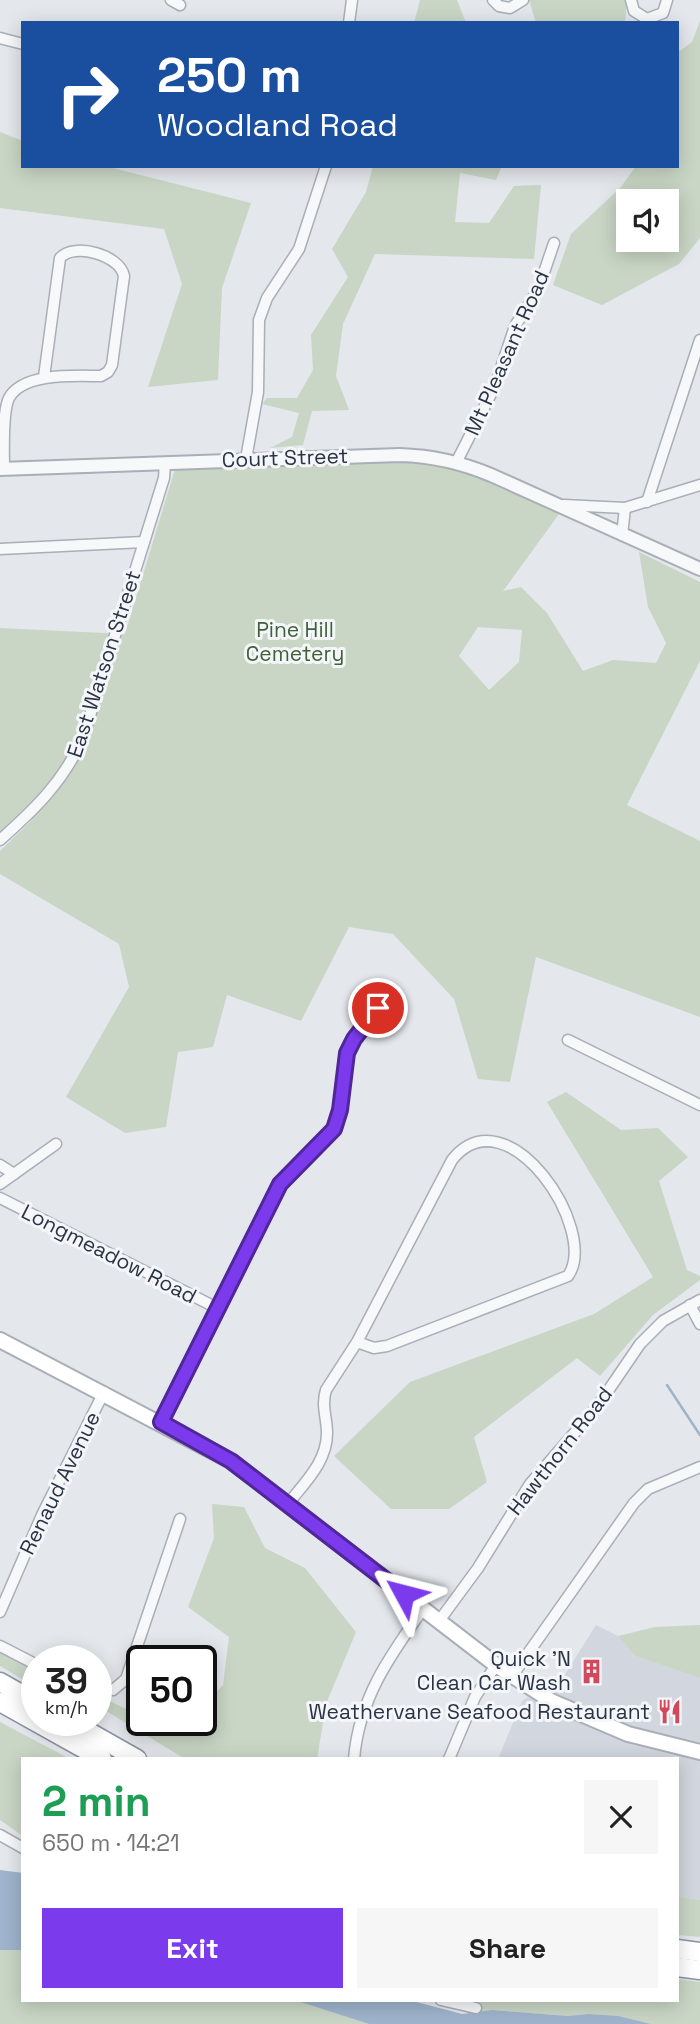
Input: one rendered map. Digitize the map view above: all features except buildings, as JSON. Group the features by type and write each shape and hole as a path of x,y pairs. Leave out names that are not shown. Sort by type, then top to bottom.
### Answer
{"highway":[{"path":"0,1682 21,1694"},
{"path":"0,1702 98,1757"},
{"path":"96,1736 133,1757"},
{"path":"679,1949 700,1952"},
{"path":"679,1967 700,1970"}],"main road":[{"path":"0,1340 104,1392 231,1461 496,1665 553,1702 628,1734 700,1752"}],"street":[{"path":"349,21 352,0"},
{"path":"493,0 499,6 510,8 523,0"},
{"path":"631,0 637,15 647,19 663,13 667,0"},
{"path":"0,38 21,43"},
{"path":"246,459 258,392 257,331 262,309 299,249 325,168"},
{"name":"Mt Pleasant Road","path":"457,461 495,386 515,326 538,290 554,243"},
{"path":"2,469 4,398 44,377 101,376 108,372 116,348 124,276 122,267 116,261 74,251 65,252 60,258 44,377"},
{"path":"647,502 700,340"},
{"name":"Court Street","path":"2,469 400,455 457,461 700,569"},
{"name":"East Watson Street","path":"0,840 50,794 71,764 82,738 164,478 165,463"},
{"path":"561,505 625,508 700,485"},
{"path":"622,535 625,508"},
{"path":"0,549 144,542"},
{"path":"161,1422 280,1184 334,1129 340,1110 347,1053 354,1039 378,1008"},
{"path":"568,1040 700,1105"},
{"path":"288,1504 324,1455 327,1436 323,1399 458,1152 475,1142 486,1141 507,1145 527,1157 550,1187 573,1239 575,1258 568,1276 387,1346 374,1348 356,1342"},
{"path":"0,1184 56,1144"},
{"path":"0,1165 14,1174"},
{"name":"Longmeadow Road","path":"0,1198 219,1309"},
{"path":"695,1302 700,1324"},
{"name":"Hawthorn Road","path":"439,1621 478,1568 520,1499 597,1407 640,1344 663,1321 695,1302"},
{"name":"Renaud Avenue","path":"0,1612 42,1515 104,1392"},
{"path":"512,1676 634,1503 648,1489 700,1467"},
{"path":"112,1690 122,1685 129,1674 180,1519"},
{"path":"354,1757 357,1731 372,1685 423,1609"},
{"path":"0,1646 21,1657"},
{"path":"450,1757 475,1697 496,1665"},
{"path":"0,1835 21,1847"},
{"path":"449,2002 476,2008"}],"shaded area":[{"path":"596,1625 618,1636 635,1656 700,1678 700,1745 663,1738 607,1720 554,1692"},
{"path":"528,1697 633,1745 700,1761 700,1900 679,1896 679,1757 499,1757 522,1701"}],"green space":[{"path":"420,0 457,0 465,21 415,21"},
{"path":"529,0 627,0 625,21 535,21"},
{"path":"700,21 700,238 679,264 602,305 553,285 571,234 616,192 616,252 679,252 679,189 619,189 635,168 679,168 679,52 692,42"},
{"path":"0,132 21,140 21,168 113,168 251,203 222,288 218,380 148,387 182,284 164,229 0,208"},
{"path":"372,168 501,168 496,180 460,173 455,222 489,223 514,186 541,185 534,259 375,254 343,324 336,376 349,410 312,411 303,445 270,448 292,437 299,413 262,404 267,398 297,398 313,370 311,335 348,277 332,249 366,192"},
{"name":"Pine Hill Cemetery","path":"405,462 461,470 559,514 503,591 521,587 547,613 583,671 613,660 656,663 666,643 648,607 639,552 700,582 700,661 627,805 700,841 700,1017 536,957 510,1082 478,1079 454,999 393,934 349,927 301,1021 227,995 213,1047 178,1052 166,1127 125,1133 66,1097 129,987 119,944 0,874 0,851 32,820 23,813 0,834 0,628 125,634 175,469","holes":["478,627 522,630 519,662 489,690 459,656"]},
{"path":"566,1092 621,1130 658,1128 688,1157 659,1181 687,1270 700,1276 700,1280 653,1315 600,1376 577,1358 474,1437 487,1482 449,1509 391,1509 334,1456 410,1382 594,1314 653,1277 547,1102"},
{"path":"212,1504 244,1507 265,1548 305,1568 356,1632 326,1704 317,1757 182,1757 147,1736 217,1736 217,1691 223,1685 229,1637 188,1607 214,1538"},
{"path":"700,1625 700,1678 635,1656 618,1636 655,1627"},
{"path":"0,1653 21,1664 21,1678 0,1666"},
{"path":"112,1702 126,1709 126,1723 112,1714"},
{"path":"0,1722 21,1733 21,1736 26,1736 66,1757 21,1757 21,1835 0,1820"},
{"path":"679,1896 700,1900 700,1937 679,1935"},
{"path":"0,1950 21,1950 21,2002 300,2002 369,2024 0,2024"},
{"path":"679,1979 700,1982 700,2024 651,2024 588,2014 568,2016 492,2010 478,2012 480,2007 461,2002 679,2002"}],"water":[{"path":"0,1870 21,1873 21,1950 0,1950"},
{"path":"300,2002 417,2002 462,2014 492,2010 568,2016 588,2014 618,2016 651,2024 369,2024"}],"waterway":[{"path":"667,1385 700,1435"}],"place":[{"name":"Quick 'N Clean Car Wash","path":"591,1671"},
{"name":"Weathervane Seafood Restaurant","path":"670,1712"}],"route":[{"path":"378,1008 354,1039 347,1053 340,1110 334,1129 280,1184 161,1422 231,1461 404,1594"}]}
